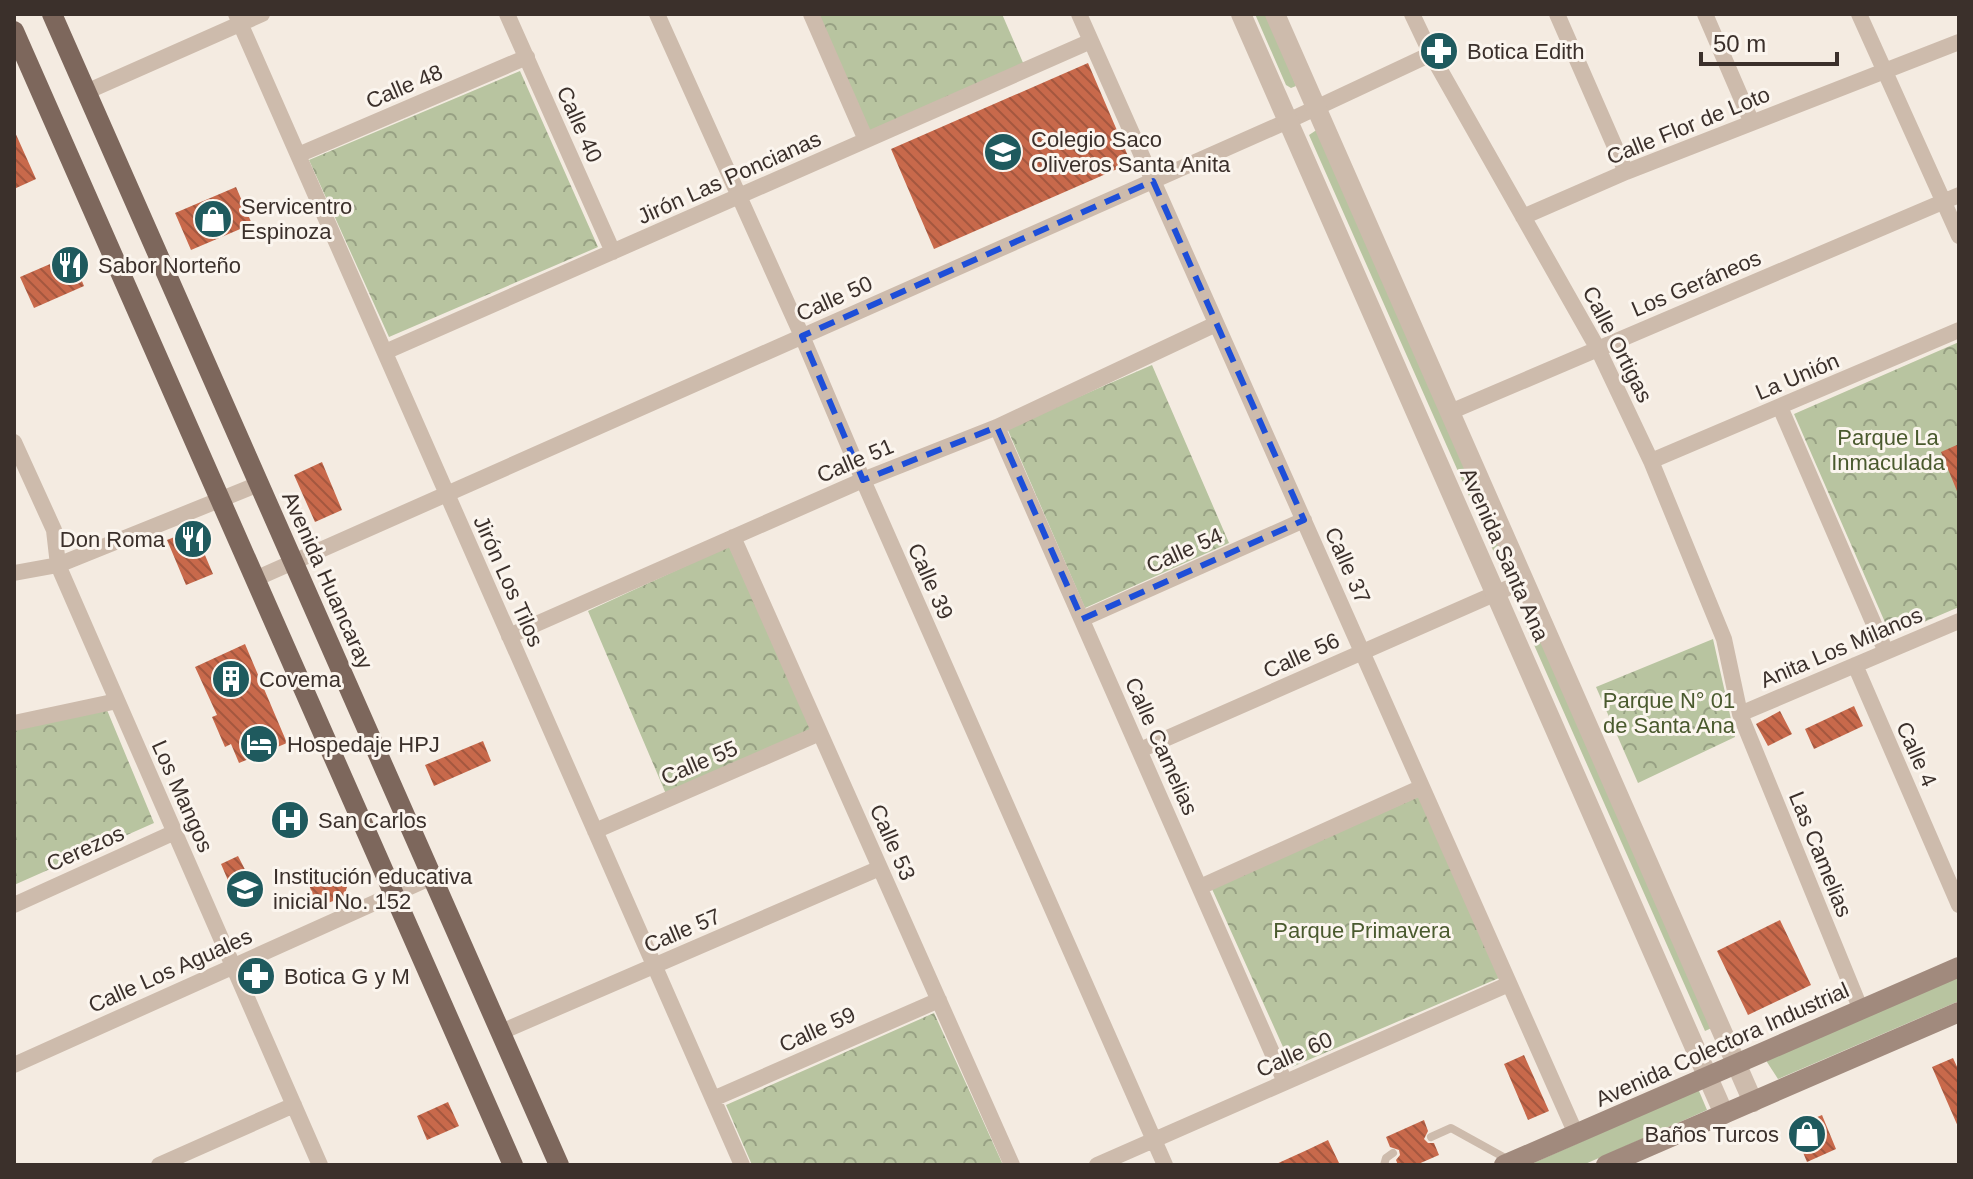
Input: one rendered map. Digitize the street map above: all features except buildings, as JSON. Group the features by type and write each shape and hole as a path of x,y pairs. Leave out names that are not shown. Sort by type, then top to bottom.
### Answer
{"main road":[{"name":"Avenida Huancaray","path":"52,14 559,1165"},
{"path":"14,31 513,1165"},
{"name":"Avenida Colectora Industrial","path":"1508,1163 1959,967"},
{"path":"1606,1165 1959,1012"}],"street":[{"path":"86,92 238,19 262,14"},
{"name":"Calle 40","path":"507,14 613,252"},
{"name":"Calle 39","path":"657,14 802,336 1165,1165"},
{"path":"811,14 866,140"},
{"name":"Calle 37","path":"1079,14 1576,1134"},
{"name":"Avenida Santa Ana","path":"1241,14 1724,1114"},
{"name":"Avenida Santa Ana","path":"1275,14 1753,1102"},
{"name":"Calle Ortigas","path":"1412,14 1431,54 1598,349 1651,461 1724,639 1740,714"},
{"path":"1557,14 1626,172"},
{"path":"1705,14 1752,123"},
{"path":"1859,14 1951,198 1959,236"},
{"name":"Jirón Los Tilos","path":"238,19 742,1165"},
{"name":"Jirón Las Poncianas","path":"385,352 1091,41"},
{"name":"Calle Flor de Loto","path":"1523,217 1626,172 1959,42"},
{"name":"Calle 50","path":"255,579 1288,121 1431,54"},
{"name":"Calle 48","path":"298,155 527,57"},
{"name":"Los Geráneos","path":"1450,412 1951,198"},
{"name":"Calle 51","path":"509,636 863,480 997,427 1216,324"},
{"name":"La Unión","path":"1651,461 1959,330"},
{"path":"1780,407 1886,652"},
{"name":"Calle Camelias","path":"997,427 1285,1082"},
{"name":"Los Mangos","path":"14,442 54,530 58,565 320,1165"},
{"path":"14,573 58,565 259,484"},
{"name":"Calle 54","path":"1082,619 1304,520"},
{"name":"Calle 53","path":"733,537 1012,1165"},
{"name":"Calle 56","path":"1140,750 1524,581"},
{"name":"Anita Los Milanos","path":"1740,714 1959,621"},
{"name":"Calle 4","path":"1855,665 1959,905"},
{"path":"14,723 117,701"},
{"name":"Las Camelias","path":"1740,714 1861,1010"},
{"name":"Calle 55","path":"595,831 820,733"},
{"path":"1200,887 1422,787"},
{"name":"Cerezos","path":"14,905 175,832"},
{"name":"Calle 57","path":"501,1032 880,868"},
{"name":"Calle Los Aguales","path":"14,1065 432,877"},
{"name":"Calle 60","path":"1097,1165 1509,984"},
{"name":"Calle 59","path":"713,1099 939,1000"},
{"path":"159,1165 294,1105"}],"lane":[{"path":"1431,1137 1451,1128 1508,1163"},
{"path":"1384,1165 1386,1158 1393,1153"}],"highlighted area":[{"path":"1153,181 1304,520 1082,619 997,427 863,480 802,336"}],"green space":[{"path":"819,14 1002,14 1024,65 869,135"},
{"path":"1255,14 1268,14 1296,86 1291,88 1286,85"},
{"path":"520,71 598,247 389,337 309,160"},
{"path":"1318,129 1511,567 1505,569 1500,566 1309,135"},
{"name":"Parque La Inmaculada","path":"1959,342 1959,607 1891,636 1794,414"},
{"path":"1152,365 1229,543 1085,608 1007,428"},
{"path":"729,546 811,729 666,794 588,611"},
{"path":"1531,613 1716,1026 1705,1031 1523,620"},
{"name":"Parque N° 01 de Santa Ana","path":"1713,639 1735,737 1638,783 1596,687"},
{"path":"107,710 154,823 14,885 14,730"},
{"name":"Parque Primavera","path":"1420,796 1499,978 1292,1067 1212,889"},
{"path":"1959,975 1959,1001 1778,1079 1767,1062 1767,1060"},
{"path":"934,1013 1003,1165 752,1165 726,1105"},
{"path":"1699,1091 1707,1110 1583,1165 1529,1165"}],"place":[{"name":"Botica Edith","path":"1439,51"},
{"name":"Colegio Saco Oliveros Santa Anita","path":"1003,152"},
{"name":"Servicentro Espinoza","path":"213,219"},
{"name":"Sabor Norteño","path":"70,265"},
{"name":"Don Roma","path":"193,539"},
{"name":"Covema","path":"231,679"},
{"name":"Hospedaje HPJ","path":"259,744"},
{"name":"San Carlos","path":"290,820"},
{"name":"Institución educativa inicial No. 152","path":"245,889"},
{"name":"Botica G y M","path":"256,976"},
{"name":"Baños Turcos","path":"1807,1134"}]}
